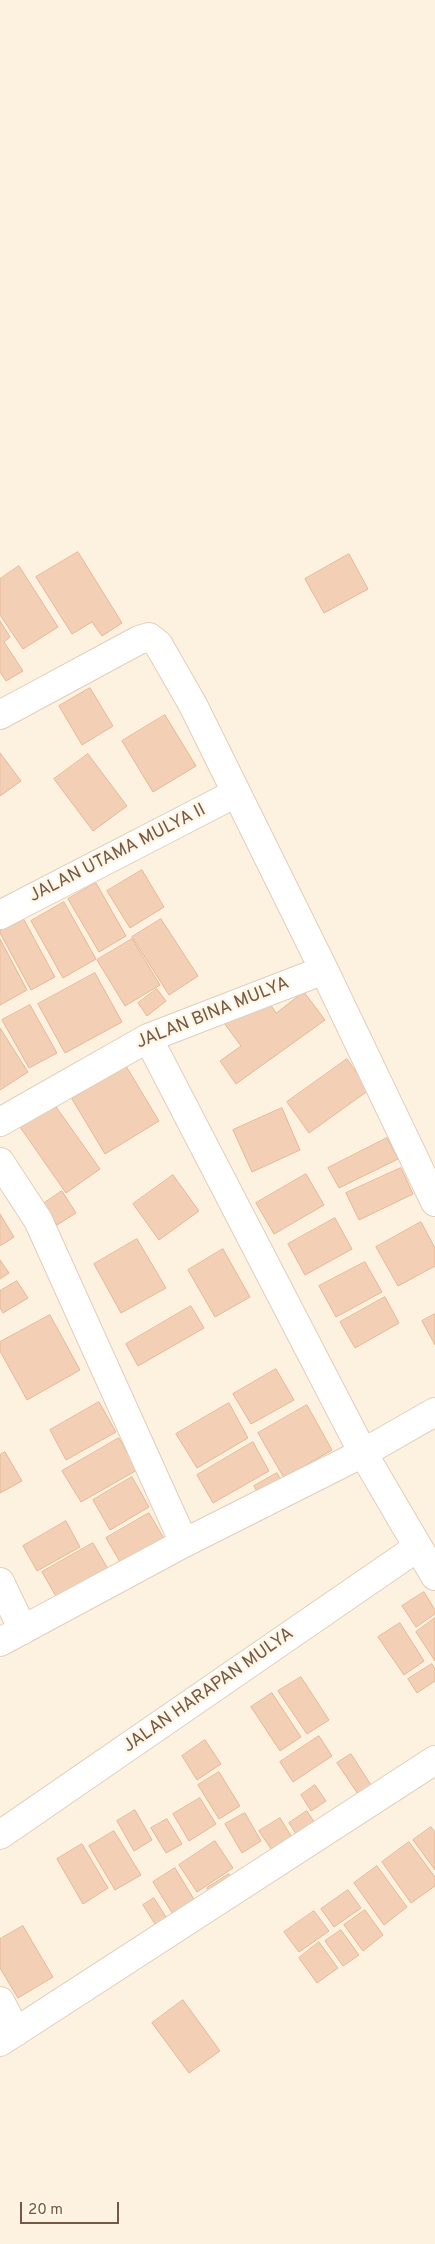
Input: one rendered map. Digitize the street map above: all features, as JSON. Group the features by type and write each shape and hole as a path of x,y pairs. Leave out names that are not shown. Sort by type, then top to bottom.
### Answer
{"street":[{"path":"0,715 139,640 149,637 158,644 193,705 324,970 435,1202"},
{"name":"JALAN UTAMA MULYA II","path":"0,914 236,794"},
{"name":"JALAN BINA MULYA","path":"0,1122 148,1038 324,970"},
{"path":"148,1038 363,1453 435,1576"},
{"path":"0,1162 38,1220 184,1543"},
{"path":"0,1582 11,1636 184,1543 363,1453 435,1412"},
{"name":"JALAN HARAPAN MULYA","path":"0,1835 418,1547"},
{"path":"0,2001 8,2037 435,1760"}],"building":[{"path":"78,552 122,623 102,636 92,622 72,634 36,577"},
{"path":"349,554 368,589 324,613 305,579"},
{"path":"19,566 58,627 23,649 0,615 0,579"},
{"path":"0,621 10,637 4,642 23,671 6,681 0,672"},
{"path":"90,688 113,726 82,745 59,706"},
{"path":"165,715 196,766 153,792 122,741"},
{"path":"0,753 21,781 0,796"},
{"path":"88,754 127,806 93,831 54,779"},
{"path":"142,870 164,907 130,928 107,891"},
{"path":"96,883 126,936 99,952 68,899"},
{"path":"64,902 96,959 63,978 31,921"},
{"path":"23,918 55,977 31,990 0,933 0,930"},
{"path":"161,919 198,976 169,995 132,937"},
{"path":"0,939 27,990 0,1005"},
{"path":"132,939 160,985 125,1006 97,960"},
{"path":"95,973 122,1022 65,1053 38,1004"},
{"path":"157,989 166,1001 147,1016 138,1003"},
{"path":"304,992 325,1020 236,1084 220,1061 241,1046 224,1023 264,995 276,1013"},
{"path":"30,1005 57,1053 29,1068 2,1020"},
{"path":"0,1028 28,1072 0,1090"},
{"path":"347,1059 369,1090 309,1133 287,1102"},
{"path":"126,1066 159,1121 105,1154 72,1099"},
{"path":"54,1104 100,1169 66,1193 20,1127"},
{"path":"282,1108 300,1150 252,1172 233,1130"},
{"path":"387,1138 398,1159 339,1188 328,1168"},
{"path":"401,1168 413,1194 359,1220 346,1193"},
{"path":"306,1174 324,1205 274,1234 256,1203"},
{"path":"173,1175 199,1211 159,1240 133,1204"},
{"path":"62,1191 76,1213 57,1225 43,1204"},
{"path":"0,1214 14,1237 0,1246"},
{"path":"335,1218 352,1249 305,1275 288,1244"},
{"path":"421,1222 435,1248 435,1266 398,1286 376,1247"},
{"path":"137,1239 166,1288 121,1313 94,1264"},
{"path":"223,1249 250,1297 215,1317 188,1270"},
{"path":"0,1260 9,1273 0,1279"},
{"path":"365,1262 382,1292 336,1317 319,1286"},
{"path":"17,1281 28,1298 3,1313 0,1308 0,1291"},
{"path":"385,1297 399,1323 355,1348 340,1322"},
{"path":"191,1306 204,1328 138,1366 126,1344"},
{"path":"435,1314 435,1345 422,1321"},
{"path":"50,1315 80,1370 27,1400 0,1351 0,1342"},
{"path":"276,1369 294,1400 251,1424 233,1394"},
{"path":"99,1402 116,1432 66,1460 50,1430"},
{"path":"229,1403 248,1438 197,1468 176,1434"},
{"path":"307,1405 332,1450 284,1478 258,1433"},
{"path":"119,1438 137,1470 81,1502 62,1471"},
{"path":"253,1442 269,1471 213,1503 197,1475"},
{"path":"5,1452 22,1481 0,1493 0,1455"},
{"path":"277,1473 286,1488 263,1502 254,1486"},
{"path":"132,1477 149,1507 110,1530 93,1500"},
{"path":"149,1513 169,1547 126,1572 106,1538"},
{"path":"66,1521 80,1547 37,1571 23,1546"},
{"path":"93,1543 112,1576 61,1605 42,1572"},
{"path":"424,1592 435,1610 435,1614 416,1627 402,1606"},
{"path":"435,1618 435,1661 416,1632"},
{"path":"400,1623 424,1661 404,1675 378,1637"},
{"path":"432,1664 435,1669 435,1681 417,1693 408,1679"},
{"path":"301,1677 329,1720 307,1734 278,1691"},
{"path":"272,1693 301,1737 280,1751 251,1707"},
{"path":"319,1736 332,1756 293,1782 280,1762"},
{"path":"205,1740 221,1764 197,1780 182,1756"},
{"path":"351,1754 371,1785 358,1794 337,1763"},
{"path":"219,1772 240,1806 219,1819 198,1785"},
{"path":"315,1785 326,1801 311,1811 301,1795"},
{"path":"200,1798 216,1824 189,1841 173,1814"},
{"path":"135,1810 152,1840 134,1851 117,1821"},
{"path":"307,1811 320,1831 302,1843 289,1823"},
{"path":"245,1813 261,1841 242,1853 225,1824"},
{"path":"280,1818 295,1842 275,1855 259,1831"},
{"path":"167,1819 182,1844 166,1853 151,1828"},
{"path":"431,1827 435,1832 435,1870 413,1840"},
{"path":"114,1831 141,1875 115,1890 89,1846"},
{"path":"215,1841 233,1868 197,1892 179,1865"},
{"path":"409,1842 435,1877 435,1886 411,1903 382,1862"},
{"path":"82,1844 108,1888 83,1904 57,1859"},
{"path":"377,1866 407,1907 384,1925 354,1883"},
{"path":"175,1868 201,1911 179,1924 153,1882"},
{"path":"229,1874 235,1885 214,1899 207,1888"},
{"path":"348,1890 361,1908 334,1927 321,1909"},
{"path":"154,1898 171,1925 160,1932 143,1905"},
{"path":"365,1910 383,1935 363,1951 344,1925"},
{"path":"314,1911 329,1931 299,1952 284,1932"},
{"path":"23,1926 53,1977 18,1998 0,1968 0,1939"},
{"path":"341,1930 359,1955 343,1966 325,1941"},
{"path":"319,1942 338,1968 317,1983 299,1958"},
{"path":"183,2000 220,2051 189,2073 152,2023"}]}
